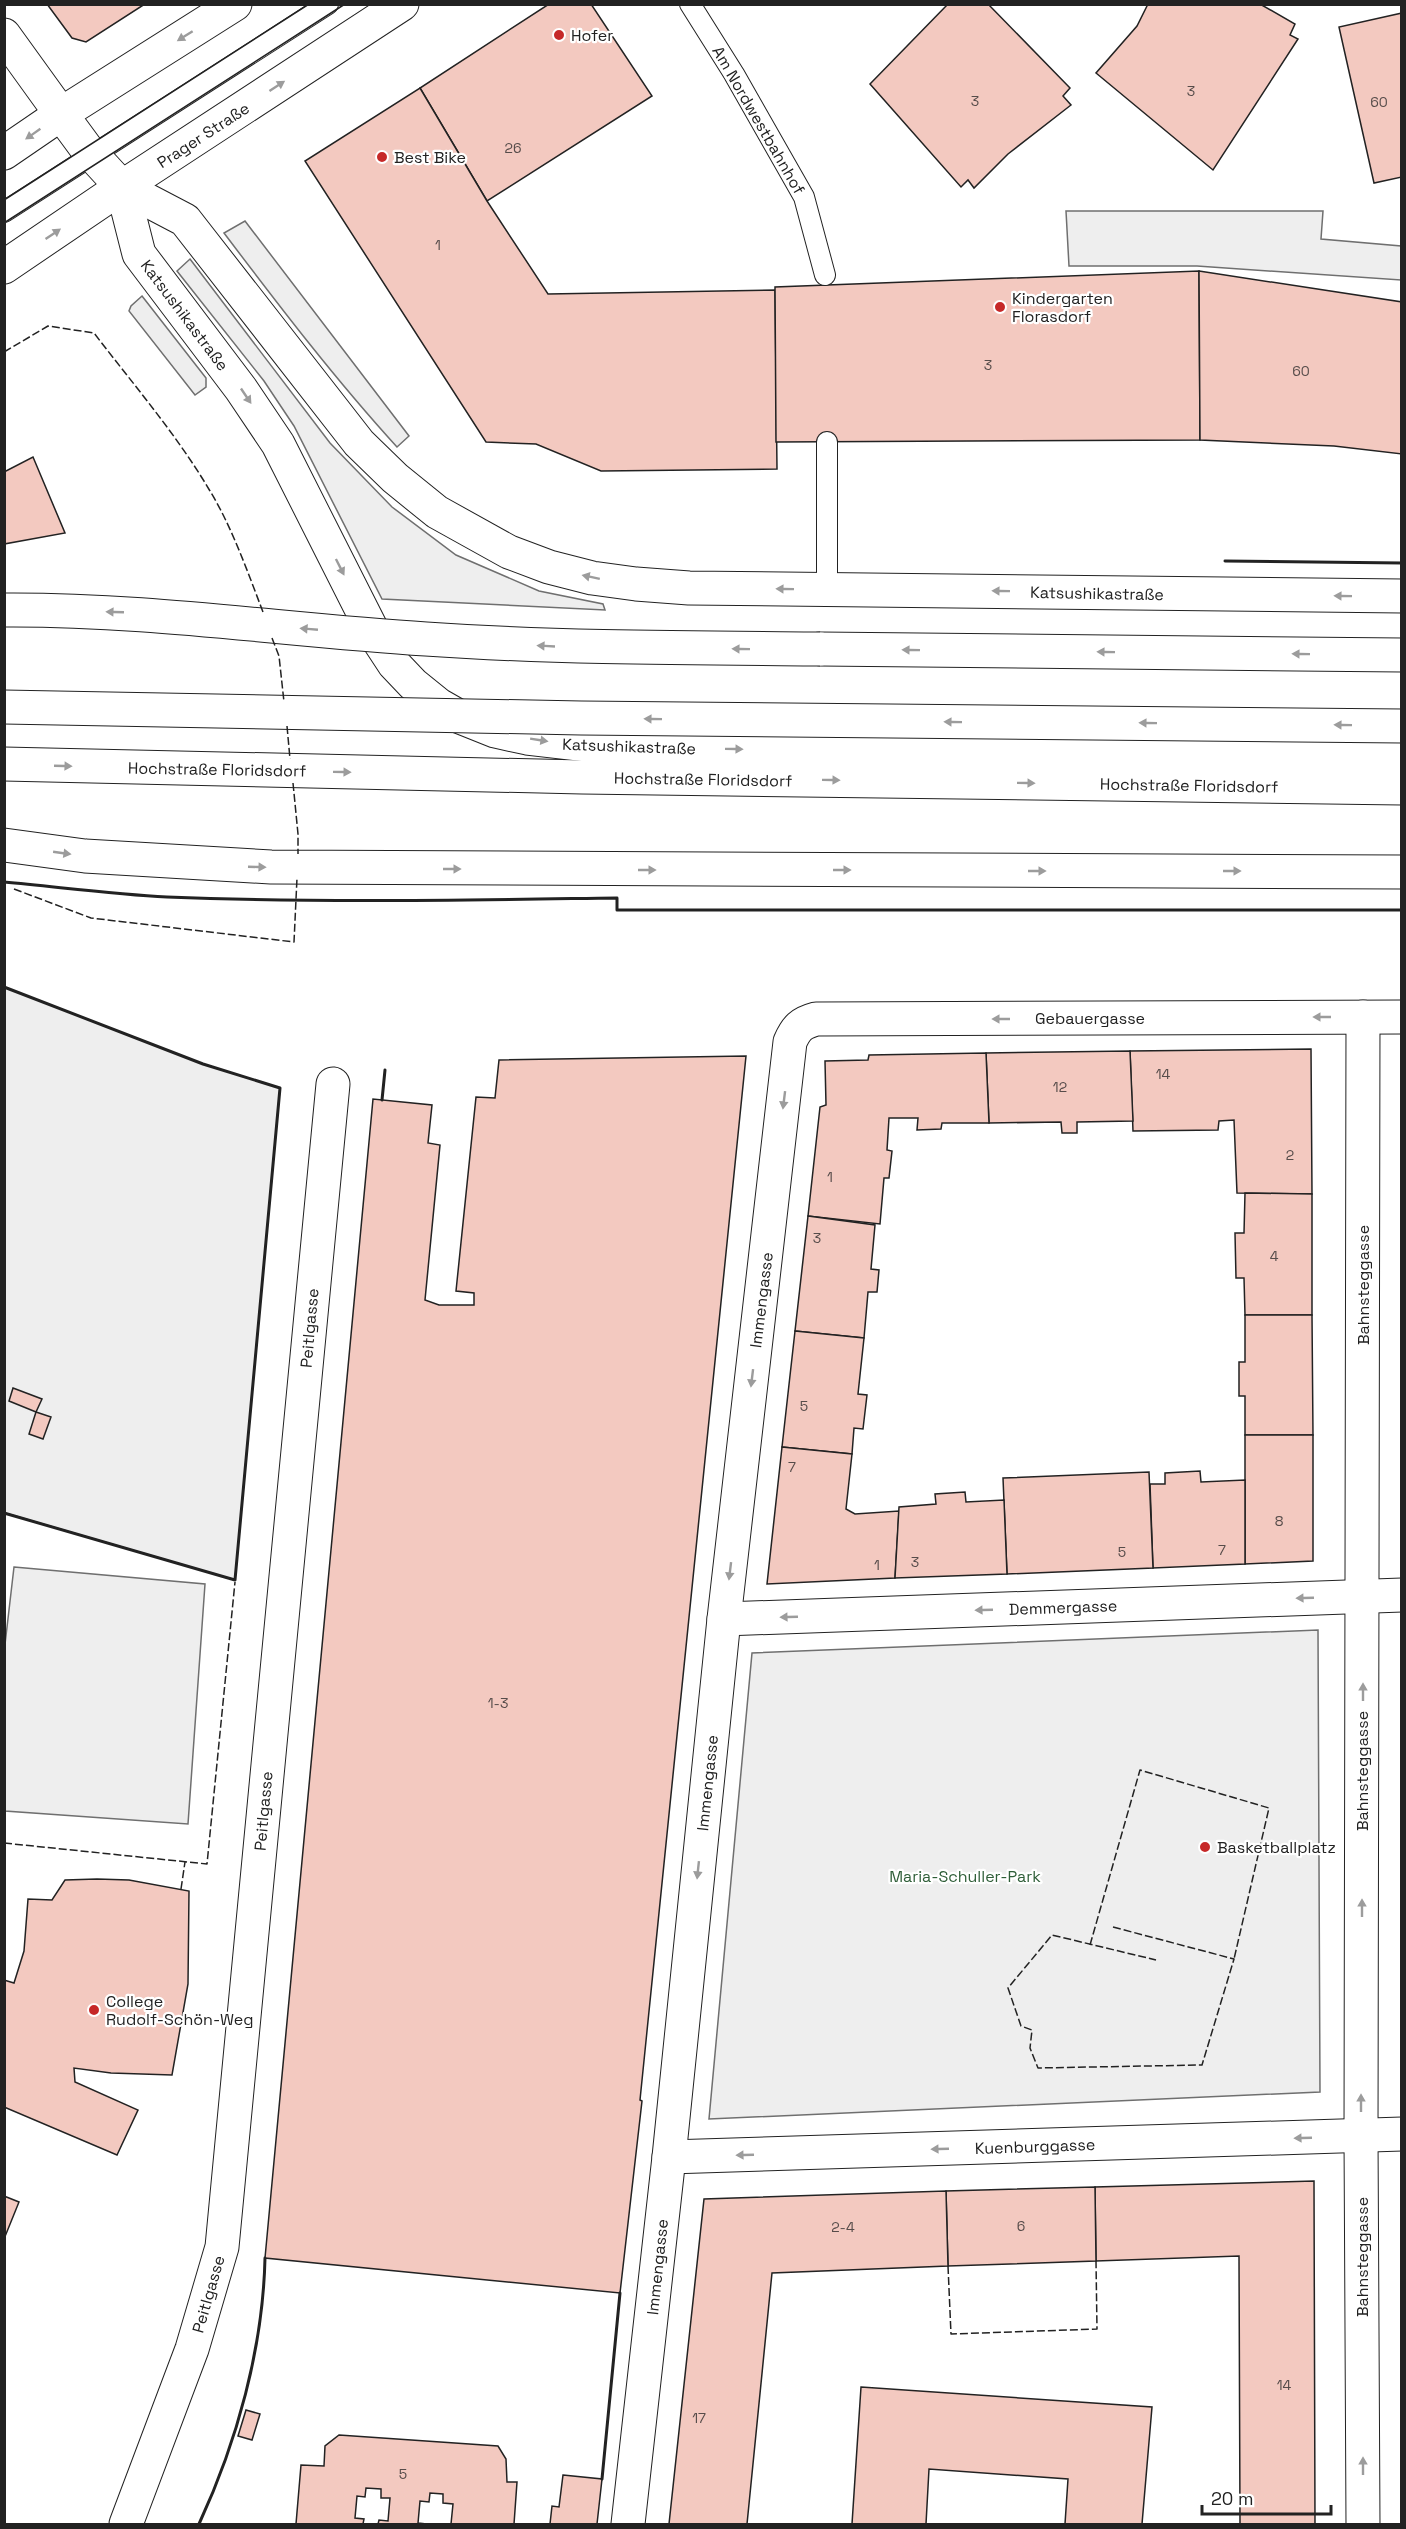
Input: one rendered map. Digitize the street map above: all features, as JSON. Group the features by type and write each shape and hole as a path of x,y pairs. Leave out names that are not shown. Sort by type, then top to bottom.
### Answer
{"main road":[{"path":"4,153 61,114 235,4"},
{"name":"Prager Straße","path":"4,267 402,4"},
{"path":"4,35 92,155 122,187"},
{"name":"Katsushikastraße","path":"122,187 185,220 359,443 395,478 437,512 468,531 509,552 549,567 592,578 690,588 1401,596"},
{"name":"Katsushikastraße","path":"122,187 139,254 242,389 278,444 373,632 394,664 413,684 439,705 460,717 495,730 527,738 605,747 1401,756"},
{"path":"4,610 135,613 423,639 561,647 1401,656"},
{"path":"4,707 570,718 1401,726"},
{"name":"Hochstraße Floridsdorf","path":"4,764 582,777 1401,788"},
{"path":"4,845 97,857 259,867 1401,872"},
{"name":"Bahnsteggasse","path":"1363,1017 1361,2136 1363,2524"},
{"name":"Gebauergasse","path":"790,1042 796,1029 804,1022 816,1019 1401,1017"},
{"name":"Immengasse","path":"628,2524 669,2157 724,1619 790,1042"},
{"name":"Peitlgasse","path":"126,2524 192,2349 222,2247 333,1084"},
{"name":"Demmergasse","path":"724,1619 1401,1595"},
{"name":"Kuenburggasse","path":"669,2157 1401,2134"}],"lane":[{"path":"4,212 328,4"},
{"name":"Am Nordwestbahnhof","path":"690,4 734,74 804,197 825,275"},
{"path":"827,442 827,589"}],"green space":[{"path":"1066,211 1323,211 1321,239 1401,246 1401,280 1197,266 1069,266"},
{"path":"245,221 409,436 397,447 330,369 224,233"},
{"path":"190,259 330,443 392,507 456,555 539,591 603,604 605,610 382,599 294,426 264,381 177,271"},
{"path":"142,296 206,378 206,387 195,395 129,311"},
{"path":"4,987 203,1064 280,1088 235,1580 5,1513"},
{"path":"14,1567 205,1584 188,1824 5,1811 4,1653"},
{"name":"Maria-Schuller-Park","path":"1318,1630 1320,2092 709,2119 752,1653"}],"building":[{"path":"47,4 145,4 86,42 72,38"},
{"path":"549,4 591,4 652,96 487,201 420,88"},
{"path":"948,4 988,4 1070,88 1063,96 1071,105 1008,154 974,188 968,180 961,187 870,84"},
{"path":"1148,4 1260,4 1295,24 1290,35 1298,39 1213,170 1096,73 1137,26"},
{"path":"1402,13 1402,177 1374,183 1339,27"},
{"path":"420,88 487,201 548,294 775,290 777,469 601,471 536,444 486,442 305,161"},
{"path":"1199,271 1200,440 776,442 775,287"},
{"path":"1199,271 1402,302 1402,454 1334,446 1200,440"},
{"path":"33,457 65,533 4,544 4,472"},
{"path":"1311,1049 1312,1194 1237,1193 1234,1120 1219,1121 1218,1130 1133,1131 1130,1051"},
{"path":"1130,1051 1133,1121 1077,1122 1077,1133 1062,1133 1061,1122 989,1123 986,1053"},
{"path":"986,1053 989,1123 942,1123 941,1129 917,1130 918,1118 889,1118 887,1150 892,1151 889,1178 884,1178 880,1224 808,1216 820,1107 826,1105 825,1061 868,1060 869,1055"},
{"path":"746,1056 640,2100 642,2101 620,2293 265,2258 373,1099 432,1105 428,1143 440,1145 425,1300 439,1305 474,1305 474,1293 456,1291 476,1097 495,1098 499,1060"},
{"path":"1245,1193 1312,1194 1312,1315 1245,1315 1244,1278 1236,1278 1235,1233 1244,1233"},
{"path":"808,1216 875,1225 871,1269 879,1270 877,1292 868,1292 864,1338 795,1331"},
{"path":"1245,1315 1312,1315 1313,1435 1245,1435 1245,1396 1239,1396 1239,1362 1245,1362"},
{"path":"795,1331 864,1338 858,1394 867,1395 863,1429 854,1428 852,1454 782,1447"},
{"path":"13,1388 42,1399 36,1412 9,1401"},
{"path":"36,1412 51,1417 43,1439 29,1434"},
{"path":"1245,1435 1313,1435 1313,1561 1245,1564"},
{"path":"782,1447 852,1454 846,1509 855,1514 899,1511 895,1578 767,1584"},
{"path":"1200,1471 1201,1482 1245,1480 1245,1564 1153,1568 1150,1484 1165,1484 1165,1473"},
{"path":"1149,1472 1153,1568 1007,1574 1003,1478"},
{"path":"965,1492 966,1502 1004,1500 1007,1574 895,1578 899,1507 936,1504 935,1494"},
{"name":"College Rudolf-Schön-Weg","path":"65,1880 129,1880 189,1891 188,1984 172,2075 111,2073 74,2068 75,2082 138,2110 117,2155 4,2107 4,1980 14,1983 24,1951 28,1899 52,1900"},
{"path":"1314,2181 1315,2524 1240,2524 1239,2256 1096,2261 1095,2187"},
{"path":"1095,2187 1096,2261 948,2266 946,2191"},
{"path":"946,2191 948,2266 772,2273 747,2524 669,2524 704,2199"},
{"path":"4,2196 19,2202 4,2239"},
{"path":"861,2387 1152,2407 1142,2524 1065,2524 1068,2479 929,2469 926,2524 852,2524"},
{"path":"246,2410 260,2414 252,2440 238,2436"},
{"path":"339,2435 498,2446 506,2459 507,2482 517,2482 514,2524 451,2524 453,2504 443,2503 443,2494 430,2493 429,2502 420,2501 418,2523 427,2524 378,2524 379,2520 388,2521 390,2498 381,2498 381,2489 366,2488 365,2497 357,2496 355,2518 364,2519 363,2524 296,2524 301,2465 324,2466 325,2446"},
{"path":"563,2475 602,2479 597,2524 550,2524 552,2506 559,2507"}],"tram line":[{"path":"4,200 309,4"},
{"path":"4,223 345,4"}],"fence":[{"path":"4,352 48,326 94,333 169,430 210,491 232,535 263,612"},
{"path":"272,638 279,656 284,702"},
{"path":"287,726 290,759"},
{"path":"293,783 298,854"},
{"path":"14,889 91,918 294,942 297,878"},
{"path":"4,1843 207,1864 235,1582"},
{"path":"1090,1945 1140,1770 1269,1808 1234,1959"},
{"path":"181,1889 185,1862"},
{"path":"1113,1927 1234,1959 1202,2065 1038,2068 1030,2048 1032,2030 1021,2026 1008,1988 1052,1935 1156,1960"},
{"path":"948,2266 951,2334 1097,2329 1096,2261"}],"wall":[{"path":"1225,561 1402,563"},
{"path":"4,882 147,896 223,899 617,898 617,910 1402,910"},
{"path":"4,987 203,1064 280,1088 235,1580 4,1513"},
{"path":"382,1100 385,1070"},
{"path":"199,2524 225,2460 246,2394 259,2326 265,2258"},
{"path":"602,2479 620,2293"}],"place":[{"name":"Hofer","path":"559,35"},
{"name":"Best Bike","path":"382,157"},
{"name":"Kindergarten Florasdorf","path":"1000,307"},
{"name":"Basketballplatz","path":"1205,1847"},
{"name":"College Rudolf-Schön-Weg","path":"94,2010"}]}
